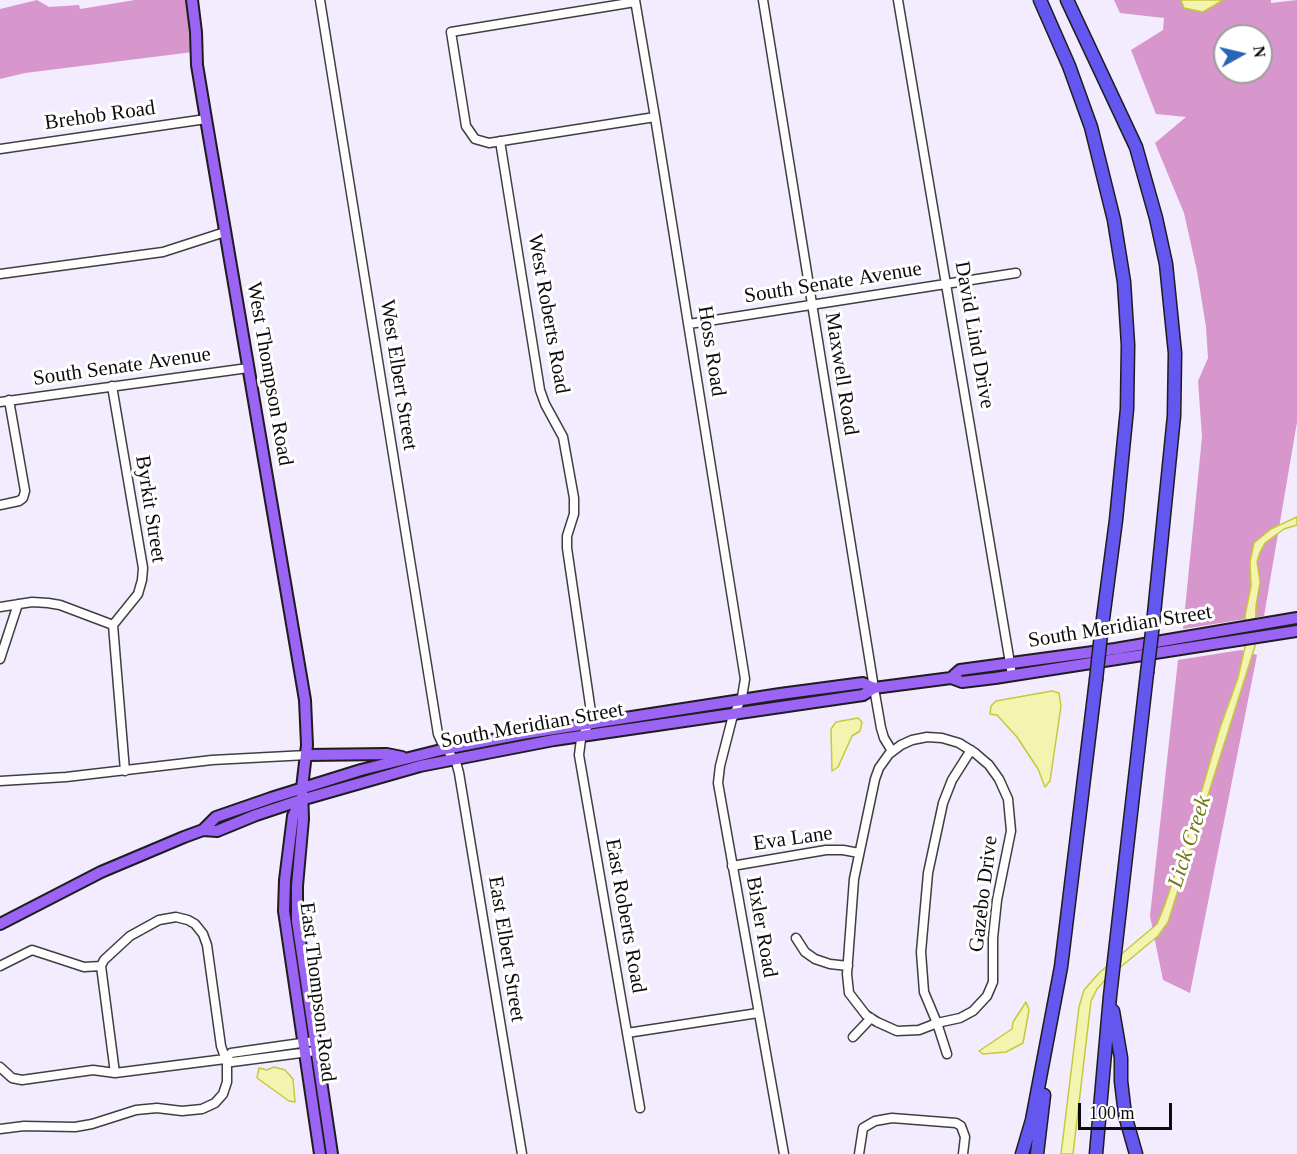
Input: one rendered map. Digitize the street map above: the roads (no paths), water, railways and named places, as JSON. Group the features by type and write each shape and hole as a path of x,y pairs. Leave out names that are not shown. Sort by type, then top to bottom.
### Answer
{"highway":[{"path":"1036,1154 1120,488 1127,409 1128,345 1124,282 1114,220 1091,126 1070,66 1040,0"},
{"path":"1067,0 1136,147 1166,264 1175,353 1174,416 1127,837 1119,932 1110,996 1096,1154"},
{"path":"1022,1154 1032,1120 1056,996"},
{"path":"1110,996 1122,1058 1121,1081 1125,1115 1136,1154"}],"main road":[{"name":"West Thompson Road","path":"192,0 197,65 305,700 307,755"},
{"name":"South Meridian Street","path":"951,678 960,670 1297,618"},
{"name":"South Meridian Street","path":"0,924 101,872 203,830 216,818 302,788 408,758 449,754 738,707 864,695 874,688 951,678 962,682 1297,631"},
{"name":"South Meridian Street","path":"307,755 387,754 408,758"},
{"name":"South Meridian Street","path":"203,830 217,831 256,814 449,754"},
{"name":"East Thompson Road","path":"307,755 301,800 303,819 296,914 332,1154"},
{"name":"East Thompson Road","path":"301,800 293,816 285,880 284,911 320,1154"}],"street":[{"name":"West Elbert Street","path":"320,0 438,734 449,754"},
{"name":"Maxwell Road","path":"763,0 874,688 881,728 892,751"},
{"name":"David Lind Drive","path":"898,0 1011,675"},
{"path":"635,1 451,32 467,129 472,137 482,142 500,141 655,117"},
{"name":"Hoss Road","path":"635,1 745,679 738,707"},
{"name":"Brehob Road","path":"0,149 206,119"},
{"name":"West Roberts Road","path":"500,141 540,390 563,438 574,498 574,513 567,536 567,548 591,712 586,730"},
{"path":"0,274 163,252 225,232"},
{"name":"South Senate Avenue","path":"689,324 1016,273"},
{"name":"South Senate Avenue","path":"5,401 248,368"},
{"name":"Byrkit Street","path":"112,386 143,568 138,594 113,626"},
{"path":"0,505 16,503 23,498 25,491 5,401"},
{"path":"0,607 38,602 57,604 113,626 125,771"},
{"path":"0,659 18,604"},
{"name":"Bixler Road","path":"738,707 720,766 718,783 783,1154"},
{"name":"East Roberts Road","path":"586,730 579,755 640,1108"},
{"path":"853,1037 871,1018 849,993 848,966 854,879 875,777 881,764 892,751 912,740 930,737 951,740 971,750 947,790 926,889 921,952 924,992 947,1054"},
{"name":"Gazebo Drive","path":"871,1018 897,1031 919,1030 960,1018 973,1011 987,996 993,982 993,938 997,900 1010,840 1011,818 1008,799 998,777 989,765 971,750"},
{"name":"East Elbert Street","path":"449,754 459,773 522,1154"},
{"name":"South Meridian Street","path":"0,781 48,779 193,762 307,755"},
{"name":"Eva Lane","path":"732,866 832,850 859,853"},
{"path":"0,1128 29,1125 75,1127 136,1110 157,1108 182,1111 205,1108 217,1101 225,1089 227,1072 221,1046 207,945 195,924 188,920 176,917 165,918 130,936 104,960 101,966 115,1073"},
{"path":"796,938 805,952 815,959 848,966"},
{"path":"0,966 32,950 84,967 101,966"},
{"path":"627,1033 758,1013"},
{"path":"0,1066 12,1078 22,1080 93,1070 115,1073 225,1059 231,1053 316,1046"},
{"path":"859,1154 863,1128 875,1121 892,1118 956,1122 961,1126 965,1137 963,1154"}],"water":[{"path":"1181,0 1223,0 1203,12 1184,8"},
{"name":"Lick Creek","path":"1297,517 1297,525 1284,529 1273,537 1265,543 1260,552 1257,562 1260,582 1256,606 1255,646 1168,922 1158,936 1105,980 1091,1001 1073,1154 1061,1154 1079,1007 1084,990 1099,973 1157,924 1190,831 1220,728 1238,678 1245,647 1245,616 1251,586 1250,562 1254,543 1271,529"},
{"path":"1052,691 1059,693 1061,706 1050,781 1045,787 1038,769 1017,737 997,715 990,714 991,706 996,701"},
{"path":"858,718 862,722 860,731 852,736 838,767 832,771 831,729 836,722"},
{"path":"1026,1002 1029,1010 1023,1043 1006,1052 983,1054 979,1051 1012,1029 1013,1022"},
{"path":"274,1067 285,1070 293,1079 295,1102 289,1101 257,1078 259,1068 267,1070"}]}
